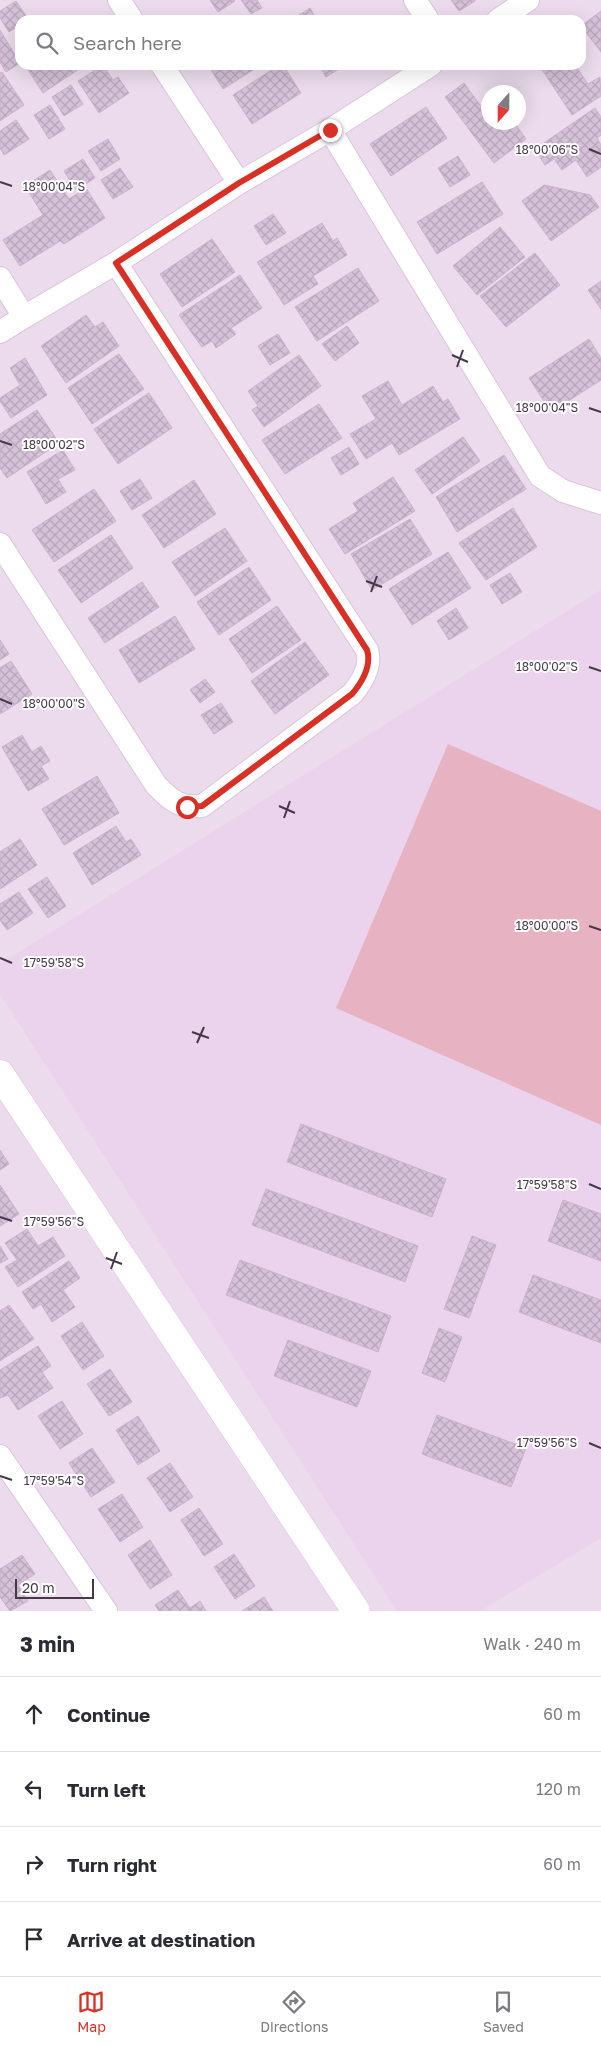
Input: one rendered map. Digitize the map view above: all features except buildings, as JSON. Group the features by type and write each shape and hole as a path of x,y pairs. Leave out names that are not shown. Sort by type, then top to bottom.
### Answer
{"street":[{"path":"119,0 129,15"},
{"path":"415,0 425,15"},
{"path":"506,15 528,0"},
{"path":"165,70 239,183"},
{"path":"0,332 116,263 239,183 330,130 423,70"},
{"path":"330,130 540,476 563,491 601,503"},
{"path":"0,544 156,785 169,799 187,807 202,806 352,694 361,684 368,660 367,650 116,263"},
{"path":"0,278 24,317"},
{"path":"0,1074 356,1611"},
{"path":"0,1456 106,1611"}],"shaded area":[{"path":"0,0 601,0 601,1611 0,1611"},
{"path":"601,590 601,1538 480,1611 397,1611 0,994 0,964"},
{"path":"448,744 601,811 601,1125 336,1008"}],"route":[{"path":"187,807 202,806 352,694 361,684 368,655 367,650 116,263 239,183 330,130"}]}
